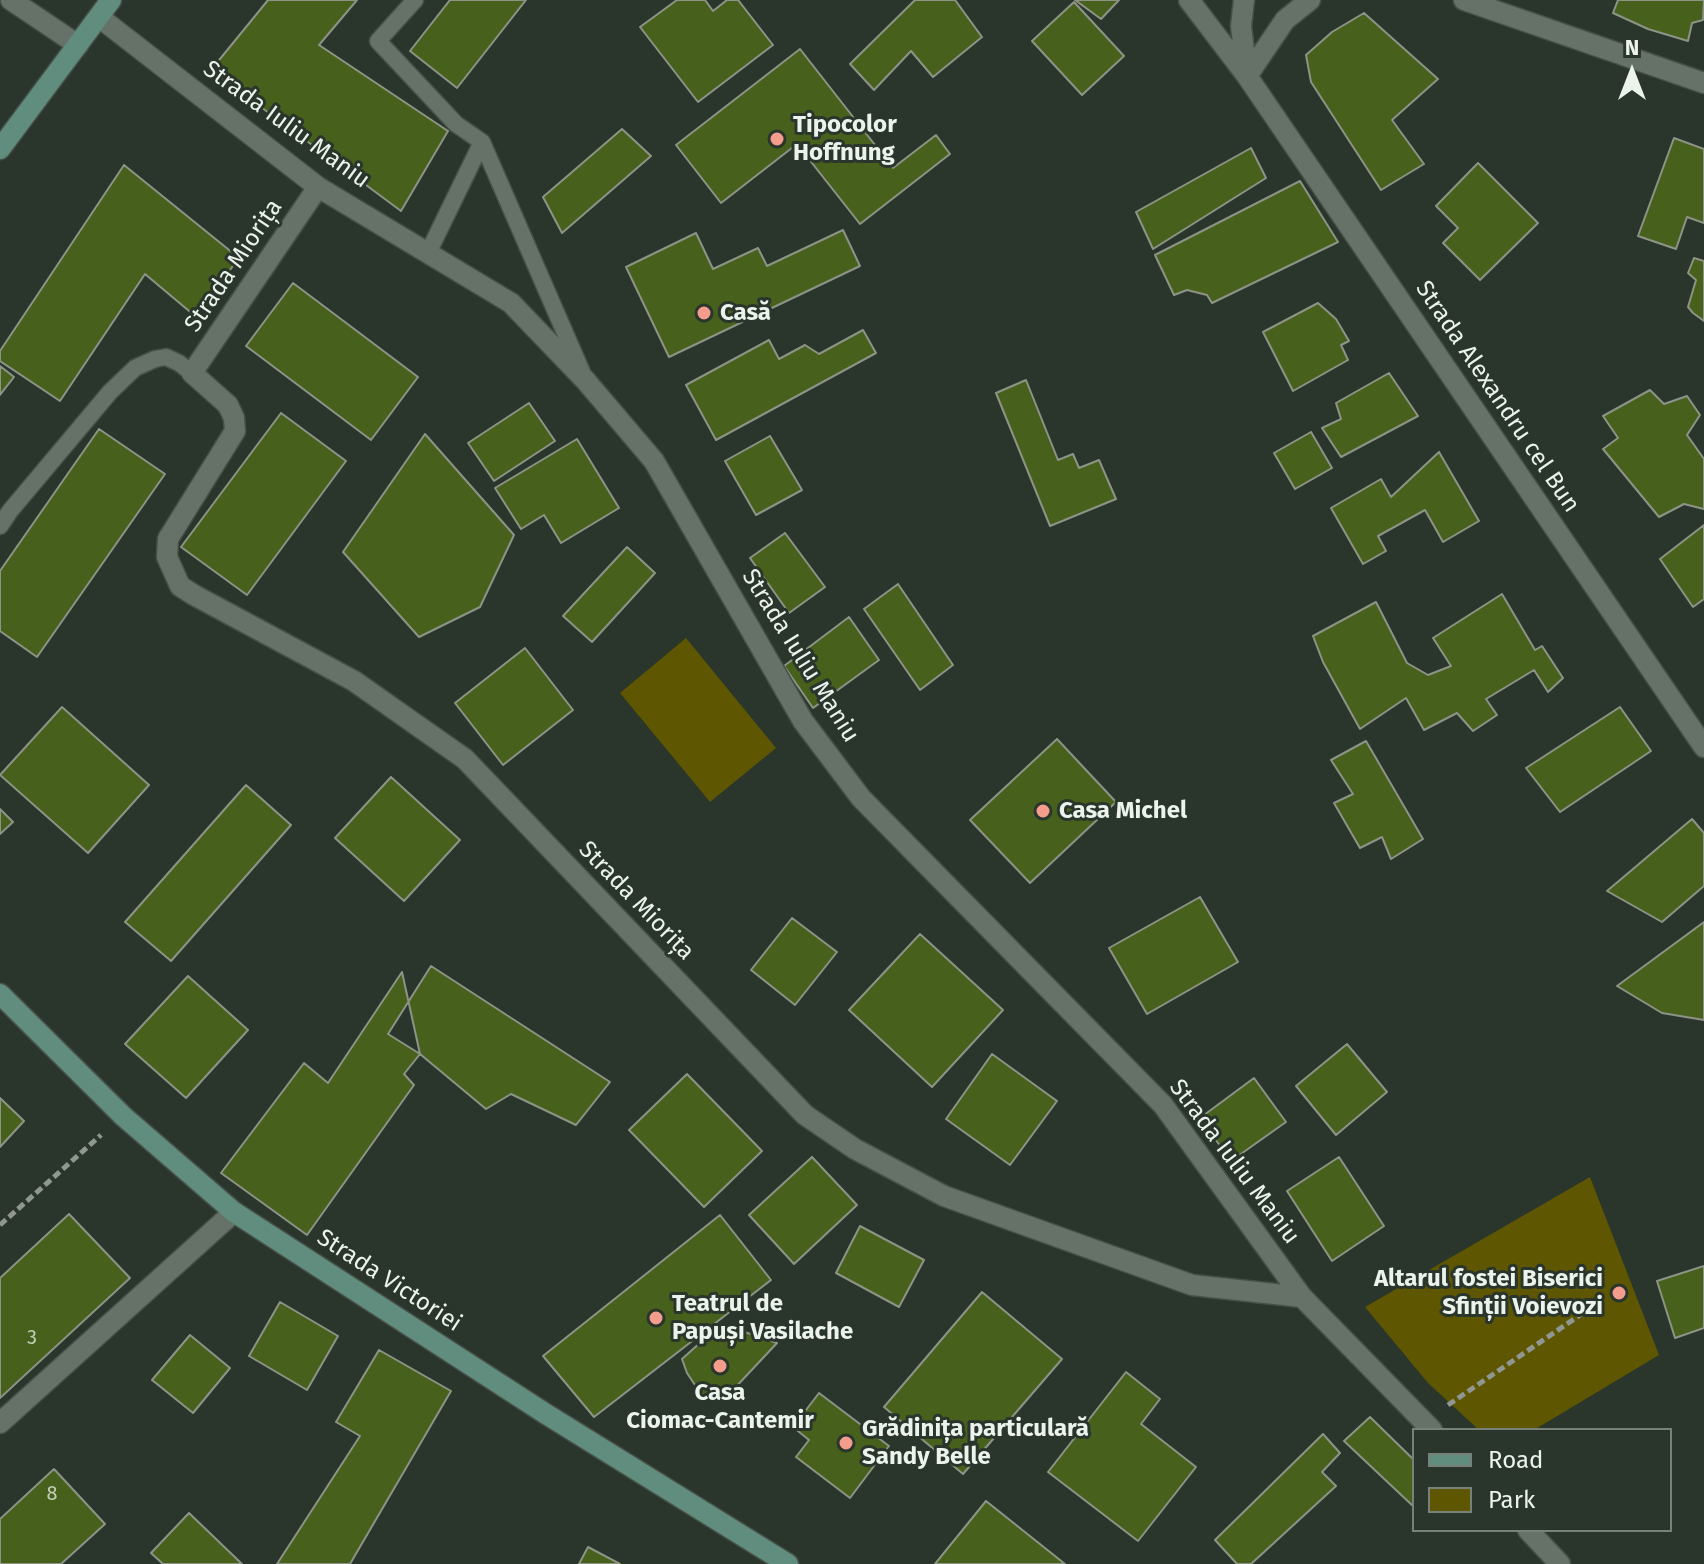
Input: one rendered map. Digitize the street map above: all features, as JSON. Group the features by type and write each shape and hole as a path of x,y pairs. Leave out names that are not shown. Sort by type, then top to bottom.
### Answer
{"street":[{"path":"11,0 78,45"},
{"path":"0,149 111,0"},
{"name":"Strada Alexandru cel Bun","path":"1189,0 1247,76 1704,747"},
{"name":"Strada Alexandru cel Bun","path":"1244,0 1241,26 1247,76"},
{"path":"1247,76 1285,20 1310,0"},
{"path":"1464,0 1704,83"},
{"name":"Strada Iuliu Maniu","path":"99,17 318,187 511,303 586,381 654,461 803,721 861,798 1163,1105 1302,1297 1428,1426"},
{"name":"Strada Miorița","path":"318,187 192,373 228,405 234,418 235,431 168,539 167,557 180,586 354,681 465,759 805,1115 855,1149 944,1196 1192,1285 1302,1297"},
{"name":"Strada Victoriei","path":"0,994 123,1116 234,1212 546,1414 788,1564"},
{"path":"0,1423 234,1212"},
{"path":"1530,1532 1560,1564"}],"lane":[{"path":"415,0 378,41 456,124 482,142 586,381"},
{"path":"428,253 482,142"},
{"name":"Strada Miorița","path":"0,526 110,392 135,368 166,357 192,373"}],"path":[{"path":"0,1225 123,1116"},
{"path":"1428,1426 1605,1298"}],"green space":[{"path":"686,638 776,748 710,802 620,693"},
{"path":"1590,1177 1659,1355 1537,1428 1477,1428 1428,1383 1365,1307"}],"building":[{"path":"268,0 357,0 319,45 448,131 401,211 211,70"},
{"path":"450,0 526,0 457,88 410,51"},
{"path":"677,0 705,0 713,11 727,0 738,0 773,45 698,102 640,27"},
{"path":"915,0 955,0 982,37 933,77 911,51 874,90 850,64"},
{"path":"1075,0 1119,0 1101,19"},
{"path":"1618,0 1704,0 1703,20 1692,23 1688,41 1648,29 1613,13"},
{"path":"1074,2 1124,56 1082,95 1032,41"},
{"path":"1364,13 1438,79 1392,120 1424,164 1381,190 1311,82 1306,55 1332,32"},
{"name":"Tipocolor Hoffnung","path":"800,49 893,168 936,135 950,154 860,224 797,144 721,203 676,145"},
{"path":"622,129 651,156 562,233 543,197"},
{"path":"1674,138 1704,149 1704,223 1687,217 1676,249 1638,236"},
{"path":"1251,148 1266,178 1153,249 1136,212"},
{"path":"1478,163 1538,223 1480,280 1443,243 1458,228 1436,206"},
{"path":"124,165 239,258 195,316 145,274 60,401 0,361 0,351"},
{"path":"1300,181 1338,242 1212,303 1207,295 1187,290 1174,295 1155,255"},
{"name":"Casă","path":"843,230 860,266 669,357 626,267 696,233 713,269 758,248 767,266"},
{"path":"1694,258 1704,261 1704,321 1688,307 1696,280 1688,273"},
{"path":"293,283 418,377 371,440 246,346"},
{"path":"1318,303 1336,319 1349,341 1341,345 1348,360 1293,391 1263,332"},
{"path":"863,330 876,353 716,440 686,385 769,340 779,359 805,345 819,354"},
{"path":"0,366 14,377 0,395"},
{"path":"1389,373 1418,416 1341,457 1322,428 1341,419 1336,403"},
{"path":"1026,380 1058,460 1073,454 1079,468 1099,460 1116,499 1050,526 996,393"},
{"path":"1650,390 1664,404 1687,396 1700,415 1687,435 1704,459 1704,509 1684,504 1659,517 1603,449 1618,438 1603,416"},
{"path":"529,403 555,441 494,481 468,443"},
{"path":"281,413 346,461 247,595 181,547"},
{"path":"99,429 165,474 37,657 0,631 0,571"},
{"path":"1311,432 1332,468 1295,489 1274,453"},
{"path":"425,434 514,535 480,607 419,637 343,552"},
{"path":"770,436 802,490 756,515 725,461"},
{"path":"577,439 619,508 561,543 544,515 521,529 495,488"},
{"path":"1439,452 1479,521 1443,542 1425,510 1378,536 1386,551 1363,564 1331,508 1381,479 1391,497"},
{"path":"1704,525 1704,599 1693,607 1660,559"},
{"path":"785,533 825,587 789,613 750,558"},
{"path":"627,547 655,573 592,642 563,616"},
{"path":"898,584 953,665 920,690 864,609"},
{"path":"1502,594 1535,650 1542,646 1563,678 1548,692 1534,670 1486,699 1497,715 1473,731 1457,713 1424,730 1406,698 1360,729 1323,662 1313,636 1376,602 1407,663 1428,675 1451,666 1433,638"},
{"path":"849,617 879,660 813,708 784,666"},
{"path":"525,648 573,710 503,765 455,703"},
{"path":"62,707 149,785 88,853 0,775"},
{"path":"1620,707 1651,751 1560,812 1526,768"},
{"name":"Casa Michel","path":"1057,739 1116,802 1030,883 970,820"},
{"path":"1366,741 1423,839 1391,859 1382,837 1360,848 1334,803 1353,794 1331,760"},
{"path":"391,777 460,840 404,901 335,838"},
{"path":"246,785 291,825 171,961 125,922"},
{"path":"0,809 13,822 0,834"},
{"path":"1692,819 1704,833 1704,886 1662,922 1607,891"},
{"path":"1200,897 1238,962 1147,1014 1109,948"},
{"path":"792,918 837,952 795,1005 751,970"},
{"path":"1704,922 1704,1020 1662,1013 1617,986"},
{"path":"920,934 1003,1010 932,1087 849,1010"},
{"path":"431,966 610,1082 576,1125 511,1094 486,1109 420,1054 388,1034"},
{"path":"402,972 420,1054 404,1074 414,1085 307,1235 221,1173 304,1063 328,1083"},
{"path":"188,976 248,1030 186,1098 125,1044"},
{"path":"1347,1044 1387,1092 1336,1135 1296,1086"},
{"path":"992,1054 1057,1101 1010,1165 946,1119"},
{"path":"687,1074 762,1151 704,1207 629,1130"},
{"path":"1254,1078 1286,1122 1231,1161 1200,1118"},
{"path":"0,1098 24,1121 0,1147"},
{"path":"812,1157 857,1205 794,1264 749,1215"},
{"path":"1339,1157 1384,1226 1332,1261 1287,1191"},
{"path":"69,1214 130,1278 0,1398 0,1278"},
{"name":"Teatrul de Papuși Vasilache","path":"720,1215 771,1280 594,1417 543,1356"},
{"path":"860,1226 924,1260 899,1307 836,1273"},
{"path":"1704,1266 1704,1328 1675,1338 1657,1281"},
{"path":"982,1292 1062,1359 963,1474 884,1407"},
{"path":"280,1302 338,1336 307,1390 249,1356"},
{"name":"Casa Ciomac-Cantemir","path":"721,1324 777,1343 732,1391 717,1401 701,1394 682,1359"},
{"path":"190,1335 230,1368 193,1413 152,1380"},
{"path":"379,1350 451,1391 350,1564 277,1564 360,1436 336,1422"},
{"path":"1126,1372 1160,1399 1141,1424 1196,1467 1138,1541 1048,1472"},
{"name":"Grădinița particulară Sandy Belle","path":"819,1393 889,1446 850,1498 796,1457 809,1440 793,1427"},
{"path":"1370,1417 1412,1458 1412,1505 1344,1441"},
{"path":"1323,1434 1340,1453 1322,1472 1336,1486 1251,1564 1237,1564 1215,1540"},
{"path":"54,1469 105,1524 61,1564 0,1564 0,1519"},
{"path":"986,1501 1065,1564 935,1564"},
{"path":"189,1513 242,1564 163,1564 151,1553"},
{"path":"588,1547 620,1564 579,1564"}],"place":[{"name":"Tipocolor Hoffnung","path":"777,139"},
{"name":"Casă","path":"704,313"},
{"name":"Casa Michel","path":"1043,811"},
{"name":"Altarul fostei Biserici Sfinții Voievozi","path":"1619,1293"},
{"name":"Teatrul de Papuși Vasilache","path":"656,1318"},
{"name":"Casa Ciomac-Cantemir","path":"720,1366"},
{"name":"Grădinița particulară Sandy Belle","path":"846,1443"}]}
